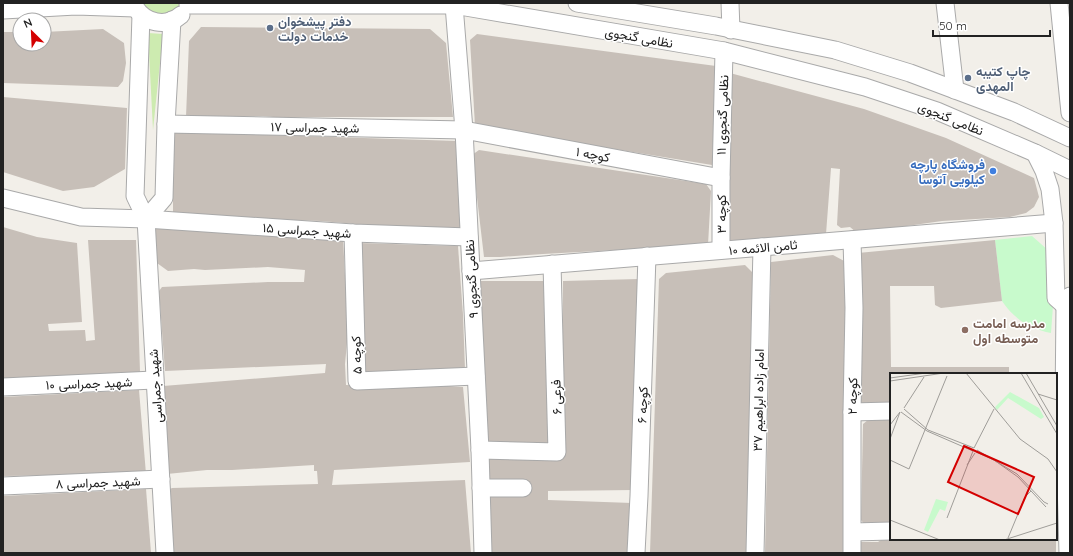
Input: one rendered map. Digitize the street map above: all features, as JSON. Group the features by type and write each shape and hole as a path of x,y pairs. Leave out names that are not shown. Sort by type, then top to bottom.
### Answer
{"street":[{"name":"نظامی گنجوی","path":"577,3 716,26 835,50 910,73 1014,112 1070,138"},
{"path":"730,3 731,30"},
{"path":"944,3 955,90"},
{"path":"1059,3 1070,113"},
{"name":"نظامی گنجوی","path":"188,4 454,5 724,51 865,87 938,111 1070,170"},
{"path":"3,10 76,6 137,9 148,20 164,22 179,17 188,4"},
{"name":"نظامی گنجوی ۹","path":"454,5 464,130 480,450 483,553"},
{"name":"شهید جمراسی","path":"137,9 136,196 146,219 165,553"},
{"path":"146,219 164,198 166,124 172,20"},
{"name":"نظامی گنجوی ۱۱","path":"721,178 724,51"},
{"name":"شهید جمراسی ۱۷","path":"166,124 464,130"},
{"name":"کوچه ۱","path":"464,130 721,178"},
{"path":"1034,153 1044,171 1050,189 1054,223 1056,298 1067,310 1063,407 1065,522 1068,553"},
{"name":"کوچه ۳","path":"721,178 721,250"},
{"name":"شهید جمراسی ۱۵","path":"3,198 81,217 146,219 353,233 469,237"},
{"name":"ثامن الائمه ۱۰","path":"471,271 1054,223"},
{"name":"کوچه ۵","path":"353,233 357,381 476,376"},
{"name":"کوچه ۲","path":"852,240 854,308 852,553"},
{"name":"امام زاده ابراهیم ۳۷","path":"755,553 762,247"},
{"name":"کوچه ۶","path":"636,553 647,256"},
{"name":"فرعی ۶","path":"480,450 557,452 552,264"},
{"name":"شهید جمراسی ۱۰","path":"3,387 154,380"},
{"path":"852,412 890,411"},
{"name":"شهید جمراسی ۸","path":"3,486 161,479"},
{"path":"481,488 522,488"},
{"path":"853,532 890,531"}],"green space":[{"path":"140,3 182,3 174,13 152,15"},
{"path":"148,33 163,34 153,130"},
{"path":"1032,236 1049,251 1053,306 1051,333 1029,326 1017,318 1002,301 995,240"}],"building":[{"path":"201,27 430,29 446,43 453,117 186,117 189,41"},
{"path":"103,29 124,43 126,63 123,81 118,87 3,83 3,32 12,32 12,52 52,52 52,32"},
{"path":"477,34 716,66 712,165 475,126 470,40"},
{"path":"730,73 864,109 946,138 1034,178 1039,197 1034,207 1026,213 1010,217 942,221 857,233 850,227 841,228 837,225 840,169 831,168 826,234 726,243"},
{"path":"3,97 127,108 125,169 94,187 63,191 3,172"},
{"path":"173,132 458,141 461,230 321,221 236,218 173,213"},
{"path":"479,150 706,184 711,191 708,245 484,257 472,155"},
{"path":"161,225 343,238 348,332 345,364 346,385 433,385 463,387 470,462 334,470 332,485 465,480 471,553 171,553 168,490 172,488 318,484 317,471 314,471 314,465 207,470 167,474 163,386 325,373 326,364 165,371 159,291 162,287 268,282 304,282 305,270 268,267 168,271 157,263 155,230"},
{"path":"3,227 37,237 77,243 82,322 48,324 49,331 85,330 86,341 95,340 88,240 136,240 140,372 3,380"},
{"path":"995,240 1002,301 941,308 935,305 934,286 890,286 891,367 1009,367 1009,373 890,373 890,403 863,404 859,400 858,253"},
{"path":"359,243 458,246 465,370 362,376"},
{"path":"833,255 846,262 847,553 765,553 771,262"},
{"path":"745,265 753,273 747,553 650,553 659,279 666,273"},
{"path":"639,279 634,490 548,491 548,500 632,503 630,553 489,553 486,459 563,459 563,281"},
{"path":"476,281 548,281 554,447 484,447"},
{"path":"139,390 146,474 3,476 3,397"},
{"path":"890,419 890,523 864,524 861,520 863,424 868,420"},
{"path":"146,489 151,553 3,553 3,496"},
{"path":"884,538 890,540 1056,540 1056,553 861,553 861,542 878,542"}],"place":[{"name":"دفتر پیشخوان خدمات دولت","path":"270,28"},
{"name":"چاپ‌ کتیبه المهدی","path":"968,78"},
{"name":"فروشگاه پارچه کیلویی آتوسا","path":"993,171"},
{"name":"مدرسه امامت متوسطه اول","path":"965,330"}]}
